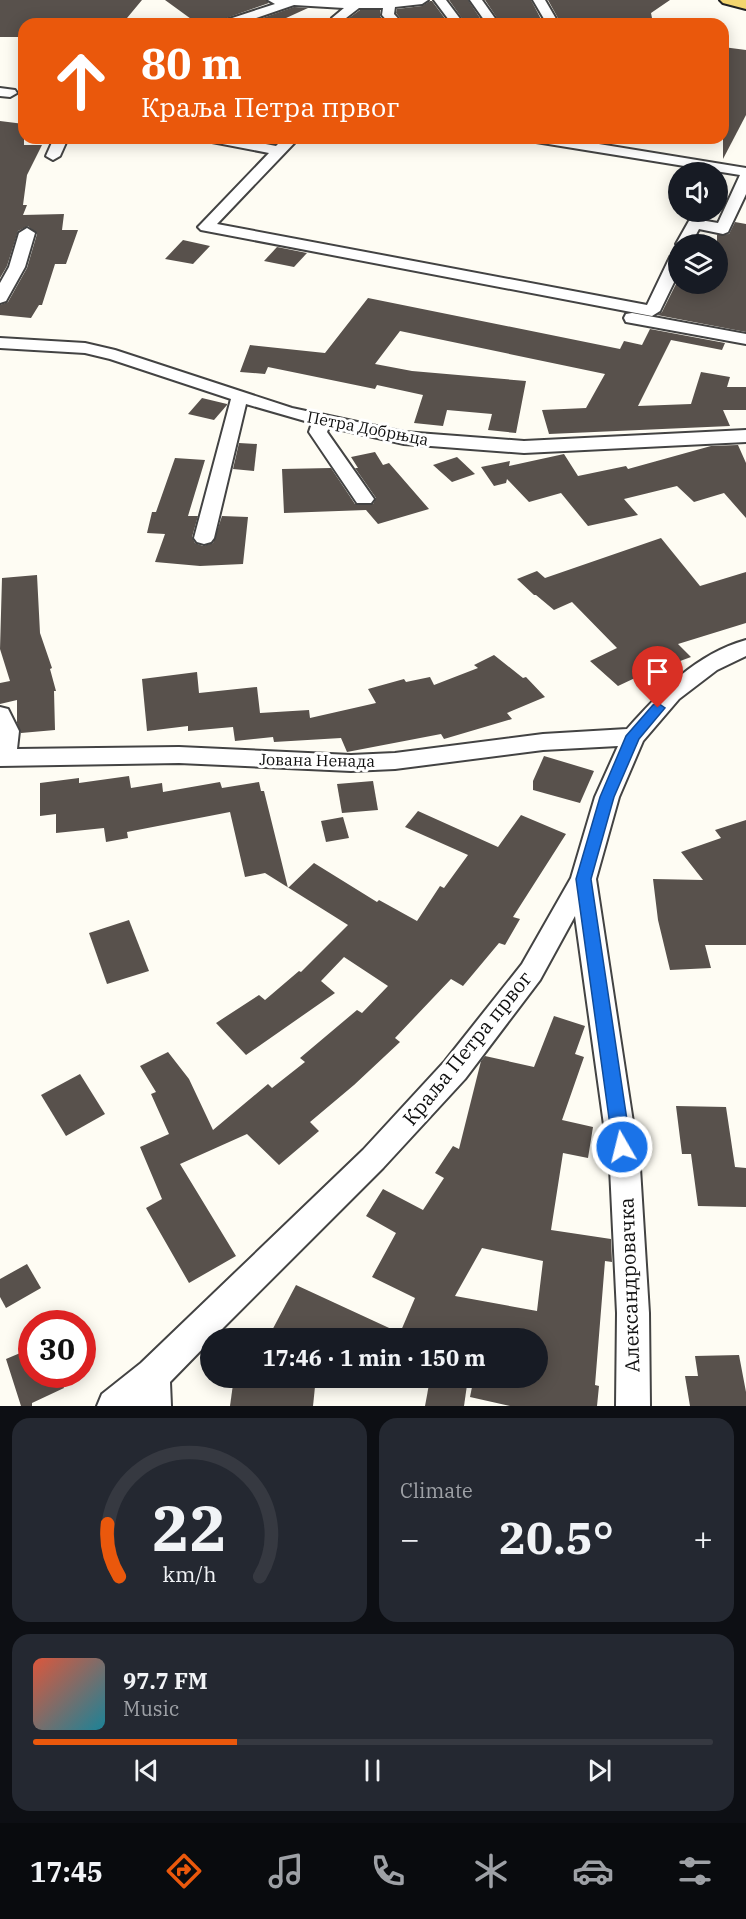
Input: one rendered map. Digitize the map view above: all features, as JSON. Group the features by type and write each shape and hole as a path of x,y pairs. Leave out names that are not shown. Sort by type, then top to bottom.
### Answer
{"main road":[{"path":"728,0 746,4"}],"street":[{"path":"274,0 355,6 389,6 422,0"},
{"path":"440,0 454,18"},
{"path":"476,0 489,18"},
{"path":"539,0 550,18"},
{"path":"244,18 292,2"},
{"path":"338,18 355,6"},
{"path":"389,6 388,15 391,18"},
{"path":"53,156 58,144"},
{"path":"243,144 279,151"},
{"path":"286,144 206,227 652,311 668,278"},
{"path":"573,144 746,172"},
{"path":"689,234 694,224 723,229 746,177"},
{"path":"729,217 746,220"},
{"path":"0,298 17,267 27,233"},
{"path":"603,302 599,311 746,339"},
{"name":"Петра Добрњца","path":"0,343 85,348 115,355 322,421 404,438 524,447 746,436"},
{"path":"204,538 237,402 242,396"},
{"path":"322,421 318,432 364,499"},
{"name":"Краља Петра првог","path":"114,1406 154,1390 455,1070 531,972 584,879 607,797 633,736 670,694 709,665 746,647"},
{"path":"0,715 8,731 2,758"},
{"name":"Јована Ненада","path":"2,758 179,755 351,763 395,761 543,742 633,736"},
{"name":"Александровачка","path":"584,879 625,1168 633,1313 633,1406"}],"building":[{"path":"0,0 142,0 127,18 18,18 18,37 0,37"},
{"path":"165,0 266,0 269,3 227,18 190,18"},
{"path":"449,0 468,0 480,18 462,18"},
{"path":"485,0 531,0 540,18 497,18"},
{"path":"548,0 670,0 651,13 652,18 558,18"},
{"path":"432,1 445,18 400,18 396,13 397,9 422,6"},
{"path":"294,7 308,8 286,18 263,18"},
{"path":"360,10 380,10 382,18 349,18"},
{"path":"729,48 746,50 746,115 723,159 723,144 729,144"},
{"path":"0,121 18,123 18,144 42,145 27,175 23,205 27,205 23,215 64,214 62,230 78,230 66,264 55,264 42,305 39,305 31,318 0,315 0,305 8,302 27,268 37,234 28,226 18,231 7,266 0,278"},
{"path":"735,222 746,224 746,332 657,315 662,312 671,294 728,294 729,234"},
{"path":"183,240 210,246 193,264 165,259"},
{"path":"277,247 307,253 294,267 264,261"},
{"path":"368,298 620,349 624,341 642,345 650,329 725,343 722,350 671,340 638,406 691,404 701,372 730,377 727,387 746,387 746,410 723,410 730,426 549,434 542,410 586,408 605,374 400,331 375,364 412,371 526,381 516,433 488,430 492,414 447,410 443,426 414,423 423,395 377,385 375,389 268,367 265,374 240,372 250,345 325,353"},
{"path":"202,398 227,405 214,420 188,414"},
{"path":"239,443 257,444 254,471 233,469"},
{"path":"738,445 746,463 746,518 724,493 694,502 677,486 624,499 638,515 588,526 561,493 529,502 507,479 506,483 494,486 481,467 510,461 509,466 564,454 578,476 626,466 628,469 711,446"},
{"path":"375,452 383,465 389,463 429,509 378,524 366,510 284,513 282,469 331,468 355,504 373,504 376,498 355,468 358,468 351,457"},
{"path":"457,457 475,474 452,482 433,465"},
{"path":"175,458 205,460 188,516 198,516 192,537 195,543 203,546 213,543 222,516 248,517 243,564 200,566 155,562 165,534 147,533 152,512 156,512"},
{"path":"661,538 700,586 746,572 746,623 678,644 691,657 672,664 669,662 618,686 590,661 617,648 572,602 554,610 517,579 537,571 545,578"},
{"path":"37,575 40,633 52,668 50,669 56,691 54,691 55,730 21,733 17,723 17,700 0,704 0,683 10,681 0,649 2,578"},
{"path":"494,655 523,678 526,677 545,697 507,713 512,719 444,739 441,734 347,752 341,738 274,742 273,737 235,741 233,727 188,731 188,726 147,731 142,679 197,672 199,693 257,687 260,713 309,710 310,718 376,703 368,689 404,679 406,682 430,677 434,685 478,668 474,665"},
{"path":"544,756 594,771 580,803 533,790 533,781"},
{"path":"129,776 131,788 162,783 163,792 220,782 222,788 259,782 261,791 264,791 288,887 265,873 245,877 230,812 127,832 128,838 106,842 104,828 56,833 56,814 40,816 40,783 79,778 79,783"},
{"path":"373,781 378,810 342,813 337,784"},
{"path":"418,811 498,847 521,815 566,834 513,917 520,919 505,945 499,943 463,986 451,979 395,1038 400,1042 310,1122 319,1131 279,1165 247,1134 180,1164 236,1256 189,1283 146,1208 162,1199 140,1147 169,1134 151,1094 156,1092 140,1066 168,1052 189,1079 213,1130 268,1084 272,1088 305,1062 300,1058 357,1010 362,1013 388,986 344,957 321,981 335,993 246,1055 216,1023 259,995 265,1000 299,971 301,972 348,925 288,888 314,863 377,902 379,900 417,921 440,886 444,888 468,855 405,827"},
{"path":"343,817 349,838 326,842 321,821"},
{"path":"746,820 746,945 705,945 711,968 670,970 658,920 653,879 703,880 681,852 721,838 715,830"},
{"path":"129,920 149,971 107,984 89,933"},
{"path":"554,1016 585,1026 575,1054 584,1057 562,1120 593,1127 588,1158 563,1153 551,1230 611,1239 612,1262 605,1261 595,1385 599,1386 597,1406 510,1406 470,1397 472,1388 548,1388 548,1328 402,1328 415,1298 372,1277 396,1233 366,1216 383,1189 423,1210 444,1178 435,1173 453,1146 459,1149 481,1061 485,1056 534,1067","holes":["482,1248 543,1261 537,1311 455,1296"]},
{"path":"80,1074 105,1114 66,1136 41,1095"},
{"path":"676,1106 726,1107 735,1167 746,1168 746,1207 698,1206 691,1154 682,1154"},
{"path":"27,1264 41,1288 6,1308 0,1297 0,1279"},
{"path":"296,1285 389,1328 273,1328"},
{"path":"18,1354 18,1388 64,1388 32,1403 32,1406 21,1406 6,1359"},
{"path":"739,1355 746,1392 746,1406 690,1406 685,1376 698,1376 695,1356"},
{"path":"232,1388 315,1388 313,1406 230,1406"},
{"path":"428,1388 467,1388 464,1406 425,1406"}],"route":[{"path":"622,1147 584,879 607,797 633,736 658,708"}]}
